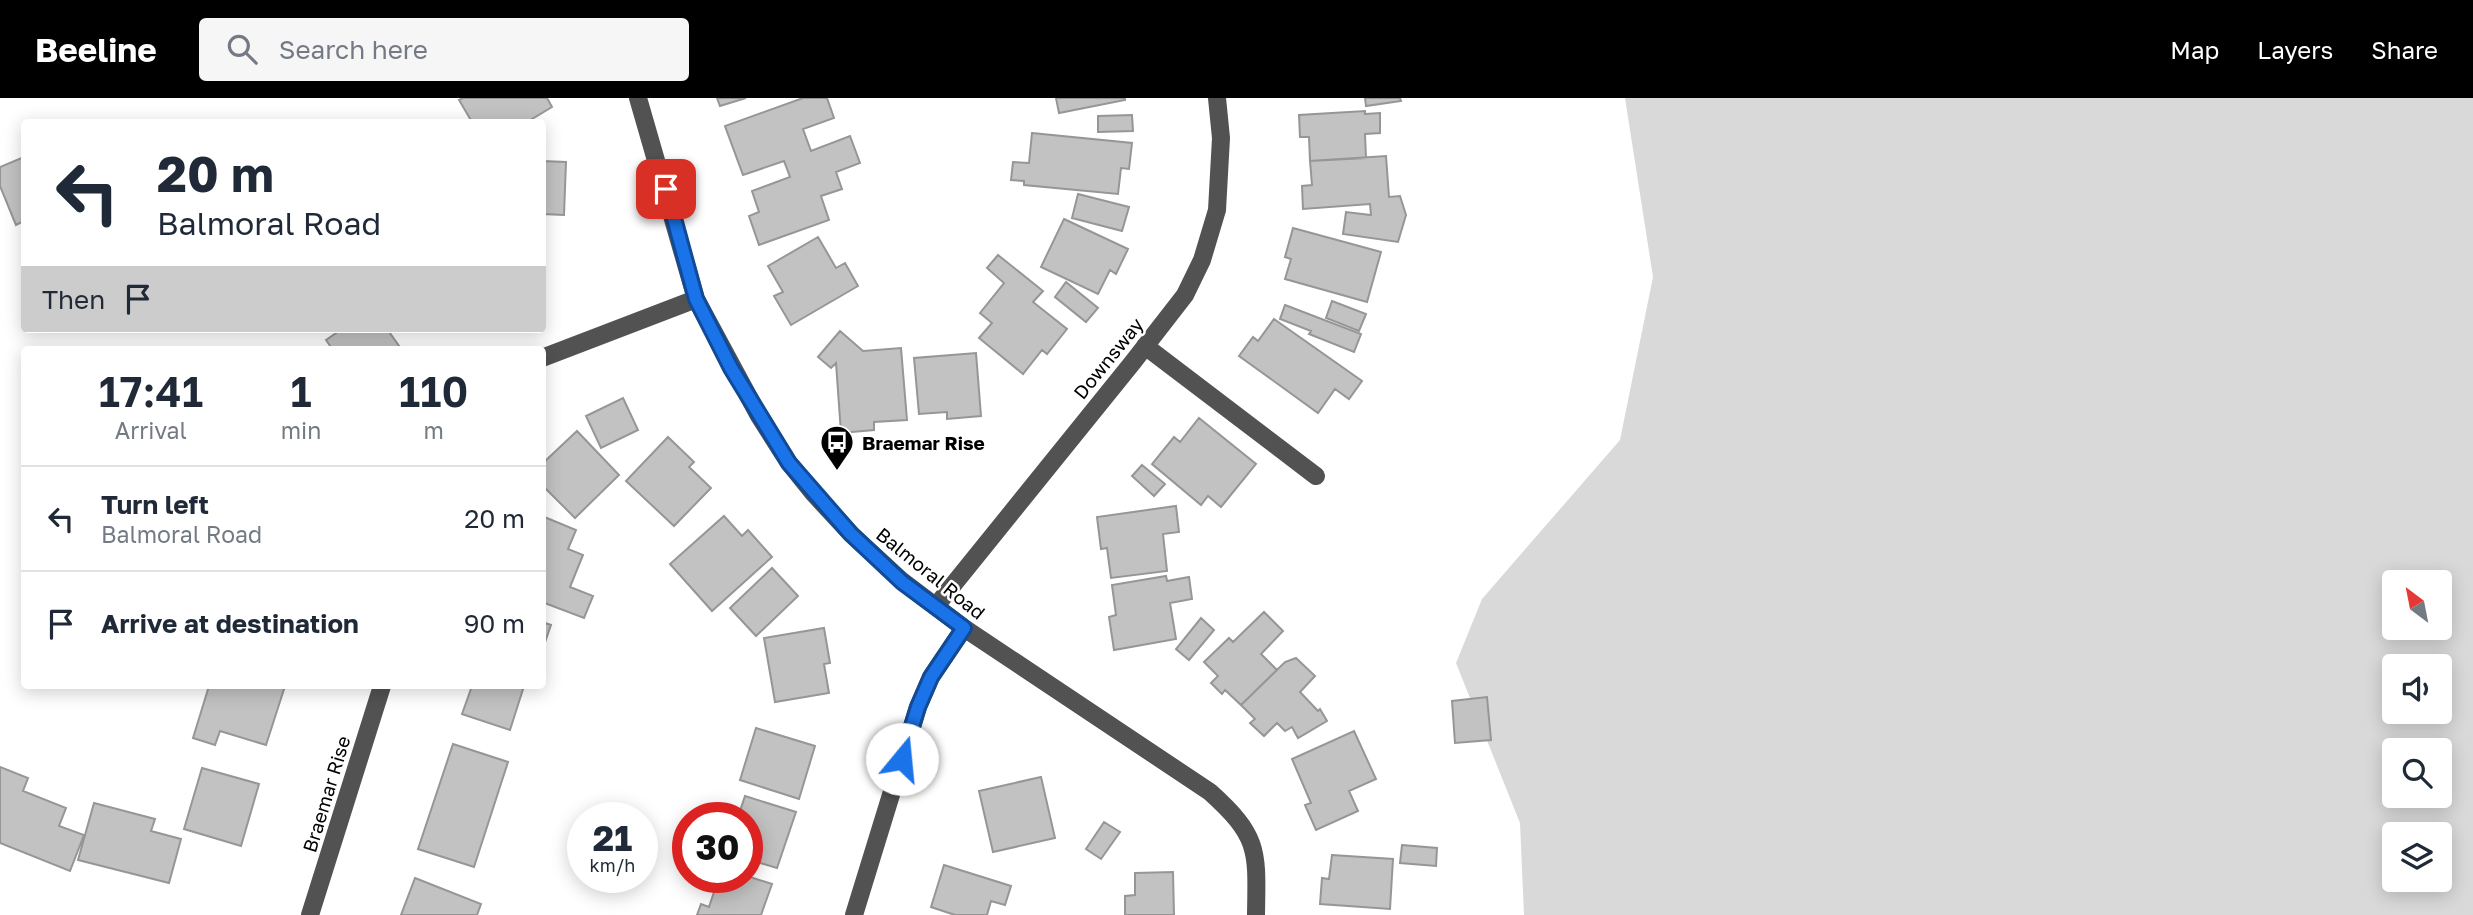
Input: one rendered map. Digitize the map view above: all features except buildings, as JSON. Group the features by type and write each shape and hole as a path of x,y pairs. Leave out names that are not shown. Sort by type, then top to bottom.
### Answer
{"street":[{"name":"Balmoral Road","path":"638,98 696,299 731,368 789,463 851,534 902,582 964,628 1210,792 1229,809 1251,839 1255,852 1256,915"},
{"name":"Downsway","path":"936,606 1185,295 1202,260 1217,210 1220,138 1217,98"},
{"path":"546,356 696,299"},
{"path":"1146,346 1316,476"},
{"path":"853,915 918,707 931,677 964,628"},
{"name":"Braemar Rise","path":"310,915 381,689"}],"shaded area":[{"path":"1625,98 2473,98 2473,915 1524,915 1520,823 1456,663 1482,599 1620,440 1653,277"}],"place":[{"name":"Braemar Rise","path":"837,472"}],"route":[{"path":"666,189 696,299 731,368 789,463 851,534 902,582 964,628 931,677 918,707 902,759"}]}
